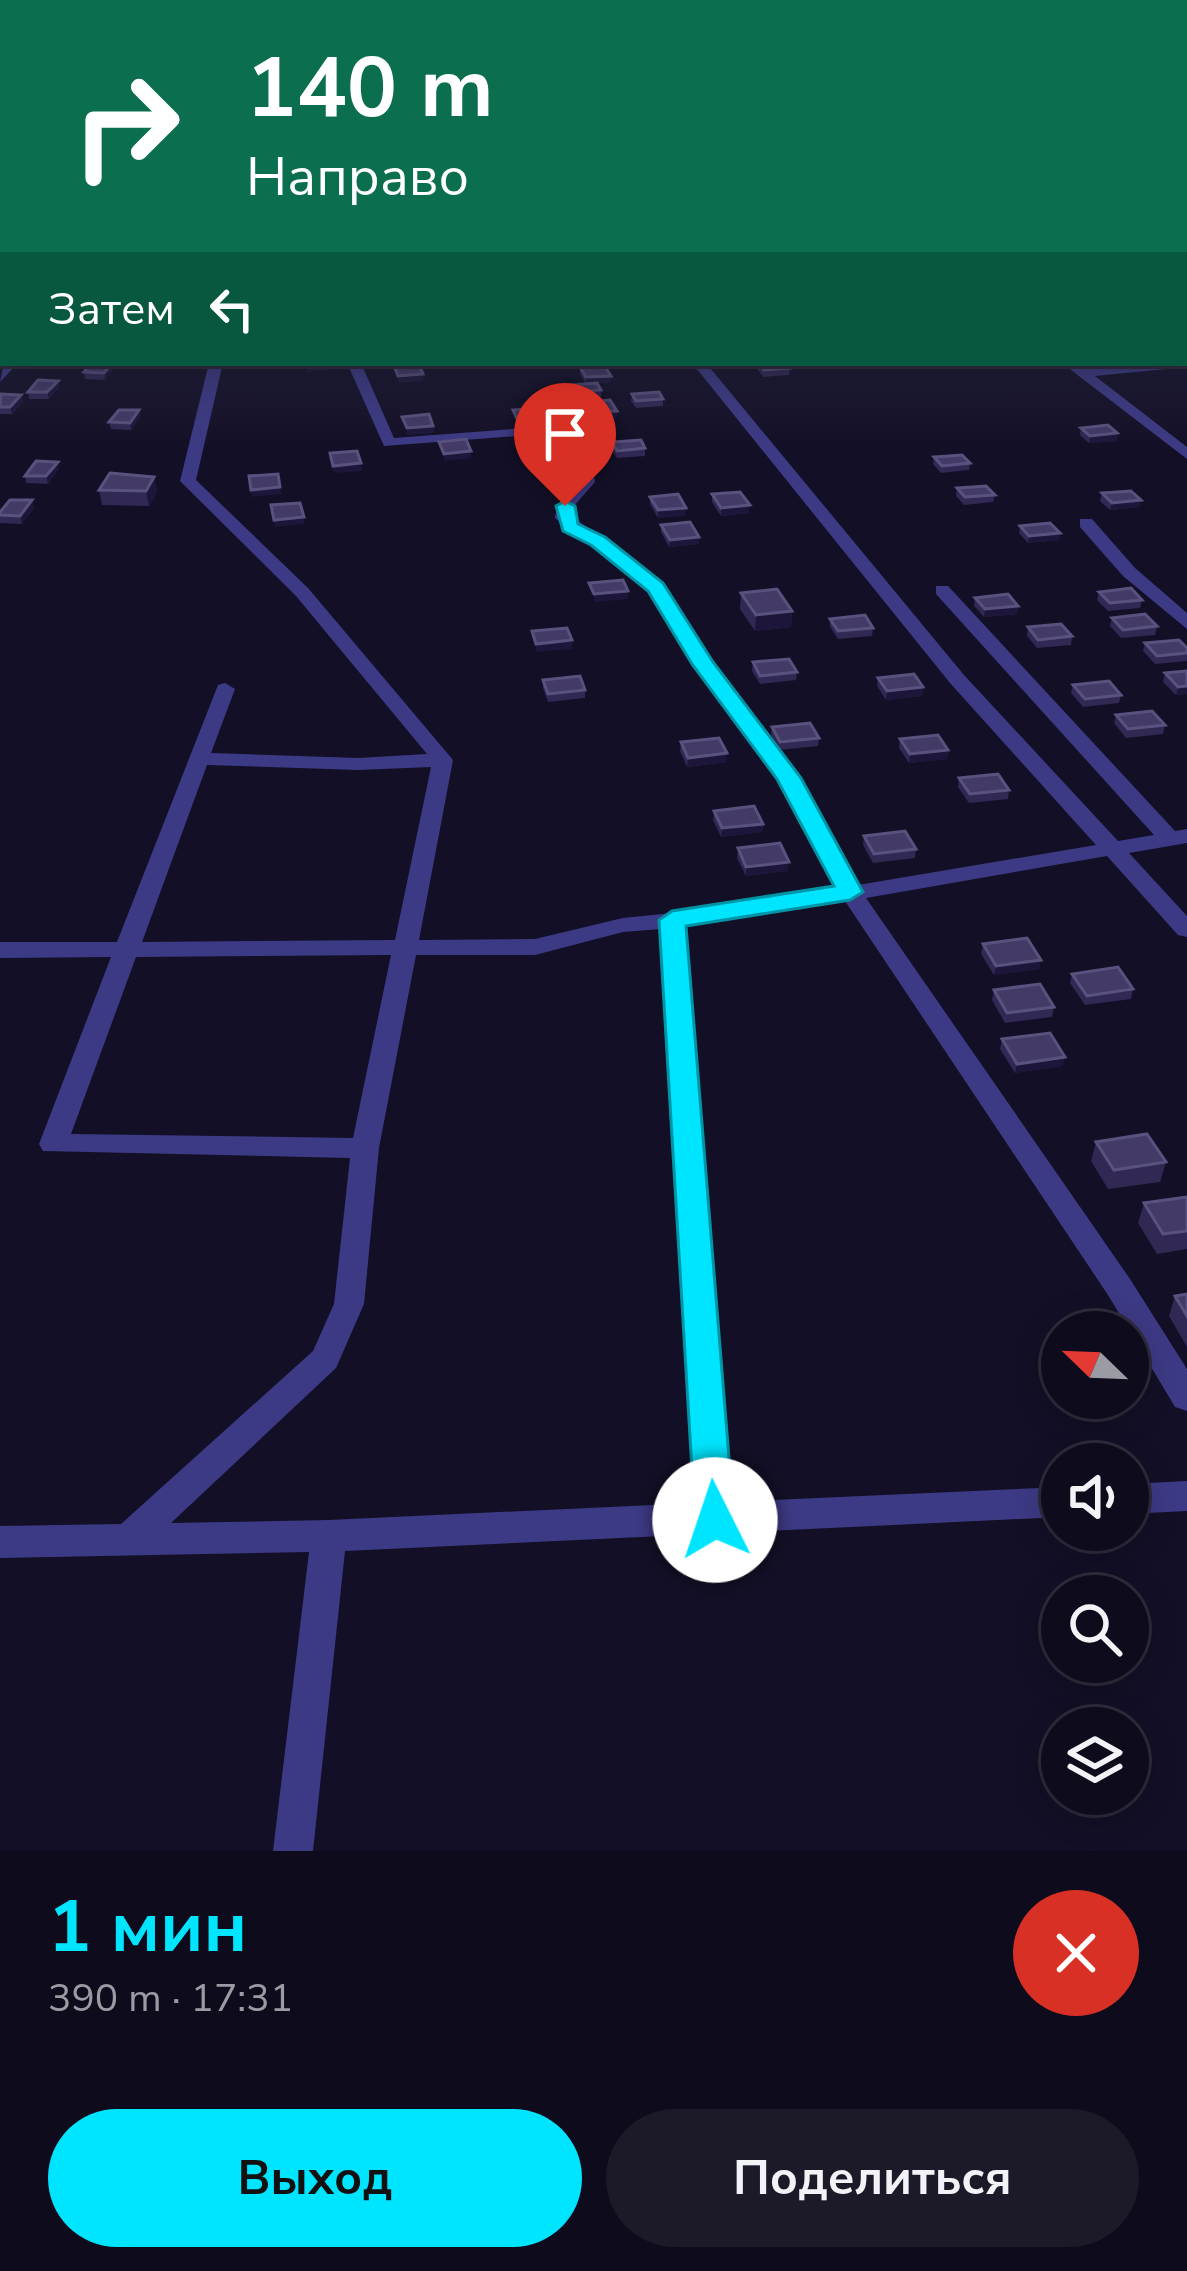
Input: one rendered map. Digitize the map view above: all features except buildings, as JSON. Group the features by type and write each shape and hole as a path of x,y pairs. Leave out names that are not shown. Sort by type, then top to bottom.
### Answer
{"street":[{"path":"355,366 389,442 560,428 587,482 565,506 563,518 656,587 703,664 788,778 850,892 1119,1287 1187,1397"},
{"path":"701,366 957,679 1187,930"},
{"path":"1074,366 1187,454"},
{"path":"1084,374 1159,366"},
{"path":"214,367 188,482 302,592 443,760"},
{"path":"1085,523 1129,572 1187,622"},
{"path":"942,590 1179,837"},
{"path":"225,689 53,1144 365,1148"},
{"path":"201,759 358,764 443,760"},
{"path":"129,1539 325,1359 350,1304 365,1148 443,760"},
{"path":"0,950 535,946 1179,837"},
{"path":"672,920 715,1520"},
{"path":"1149,1498 1187,1496"},
{"path":"0,1542 329,1536 1041,1503"},
{"path":"293,1851 329,1536"}],"route":[{"path":"565,506 563,518 569,527 598,541 656,587 703,664 788,778 850,892 672,920 715,1520"}]}
